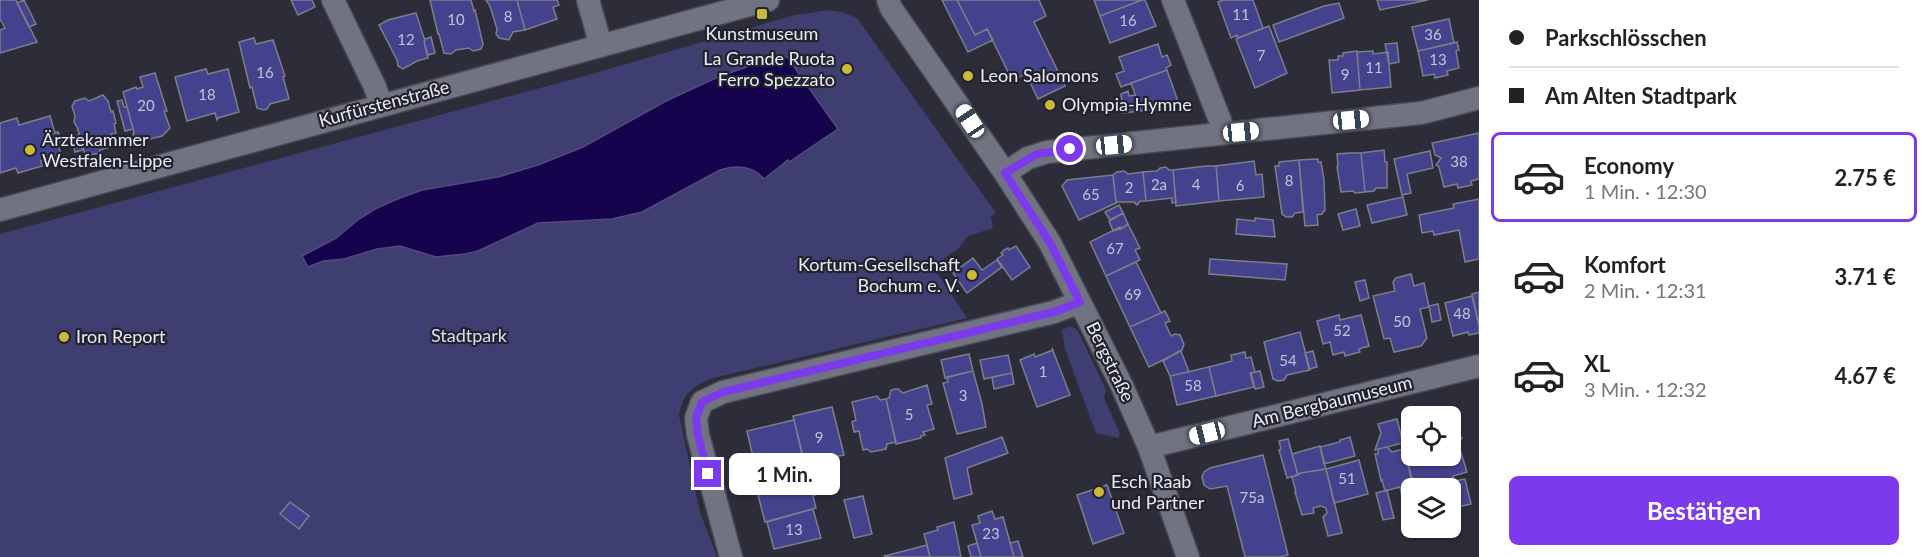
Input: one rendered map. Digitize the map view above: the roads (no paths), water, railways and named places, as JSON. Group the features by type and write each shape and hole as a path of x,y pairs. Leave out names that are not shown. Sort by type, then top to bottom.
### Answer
{"street":[{"path":"333,0 375,87 381,105"},
{"path":"588,0 601,46"},
{"name":"Kurfürstenstraße","path":"0,210 768,0"},
{"name":"Bergstraße","path":"888,0 927,62 1005,173 1050,243 1149,447 1182,556"},
{"path":"1173,0 1225,133"},
{"path":"1005,173 1028,158 1047,152 1421,113 1479,98"},
{"path":"731,557 698,435 696,418 702,402 723,392 1054,312 1080,302"},
{"name":"Am Bergbaumuseum","path":"1149,447 1479,366"}],"place":[{"name":"Kunstmuseum","path":"762,14"},
{"name":"La Grande Ruota Ferro Spezzato","path":"847,69"},
{"name":"Leon Salomons","path":"968,76"},
{"name":"Olympia-Hymne","path":"1050,105"},
{"name":"Ärztekammer Westfalen-Lippe","path":"30,150"},
{"name":"Kortum-Gesellschaft Bochum e. V.","path":"972,275"},
{"name":"Iron Report","path":"64,337"},
{"name":"Esch Raab und Partner","path":"1099,492"}],"park label":[{"name":"Stadtpark","path":"469,336"}]}
